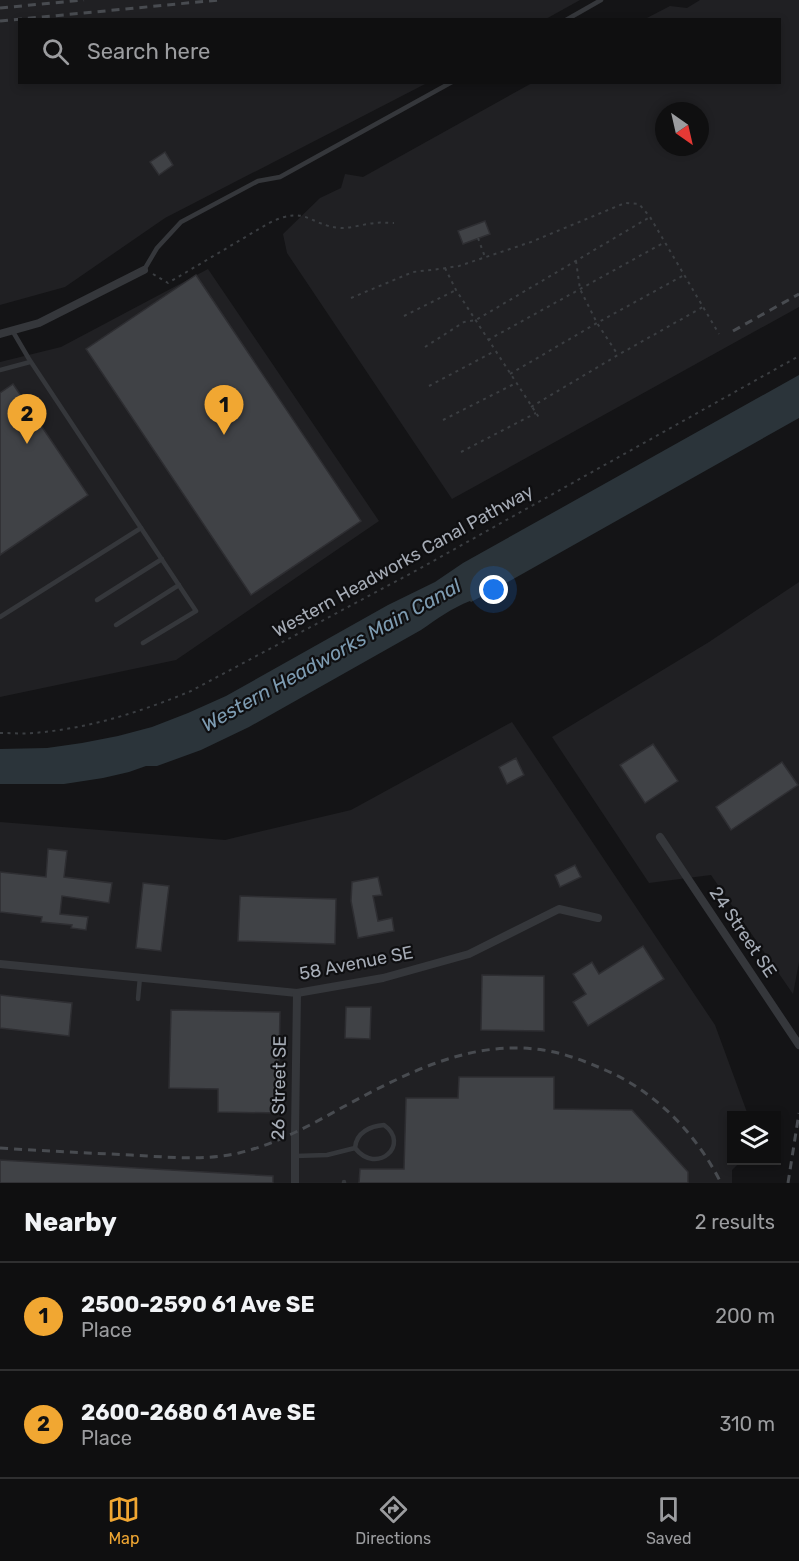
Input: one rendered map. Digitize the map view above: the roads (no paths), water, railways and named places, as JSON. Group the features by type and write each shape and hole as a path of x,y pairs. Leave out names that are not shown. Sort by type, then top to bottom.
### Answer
{"street":[{"path":"0,334 39,322 144,270"},
{"name":"24 Street SE","path":"660,837 799,1045"},
{"name":"58 Avenue SE","path":"0,964 297,993 383,978 469,954 559,909 598,918"},
{"name":"26 Street SE","path":"295,1183 297,993"}],"lane":[{"path":"570,18 601,0"},
{"path":"144,270 157,248 181,222 258,181 280,177 448,84"},
{"path":"12,330 30,362 196,611 143,643"},
{"path":"0,370 30,362"},
{"path":"0,617 141,528"},
{"path":"97,600 162,559"},
{"path":"116,625 178,585"},
{"path":"138,999 141,977"},
{"path":"384,1125 392,1132 392,1148 388,1156 376,1159 359,1153 355,1148 355,1141 359,1136 373,1126 384,1125"},
{"path":"295,1156 327,1155 355,1148"}],"water":[{"name":"Western Headworks Main Canal","path":"799,375 799,418 499,587 451,610 421,630 249,727 201,750 157,766 146,766 103,778 64,784 0,784 0,749 47,748 118,736 152,727 226,696 388,605 435,582 463,563"}],"railway":[{"path":"0,8 84,0"},
{"path":"31,18 219,0"},
{"path":"0,21 18,19"},
{"path":"733,331 799,294"},
{"path":"0,1148 185,1158 239,1153 292,1134 390,1083 439,1062 464,1054 516,1048 559,1053 603,1069 640,1089 657,1102 686,1131 699,1147 721,1183"},
{"path":"788,1183 799,1113"}],"place":[{"name":"2500-2590 61 Ave SE","path":"224,435"},
{"name":"2600-2680 61 Ave SE","path":"27,444"}]}
